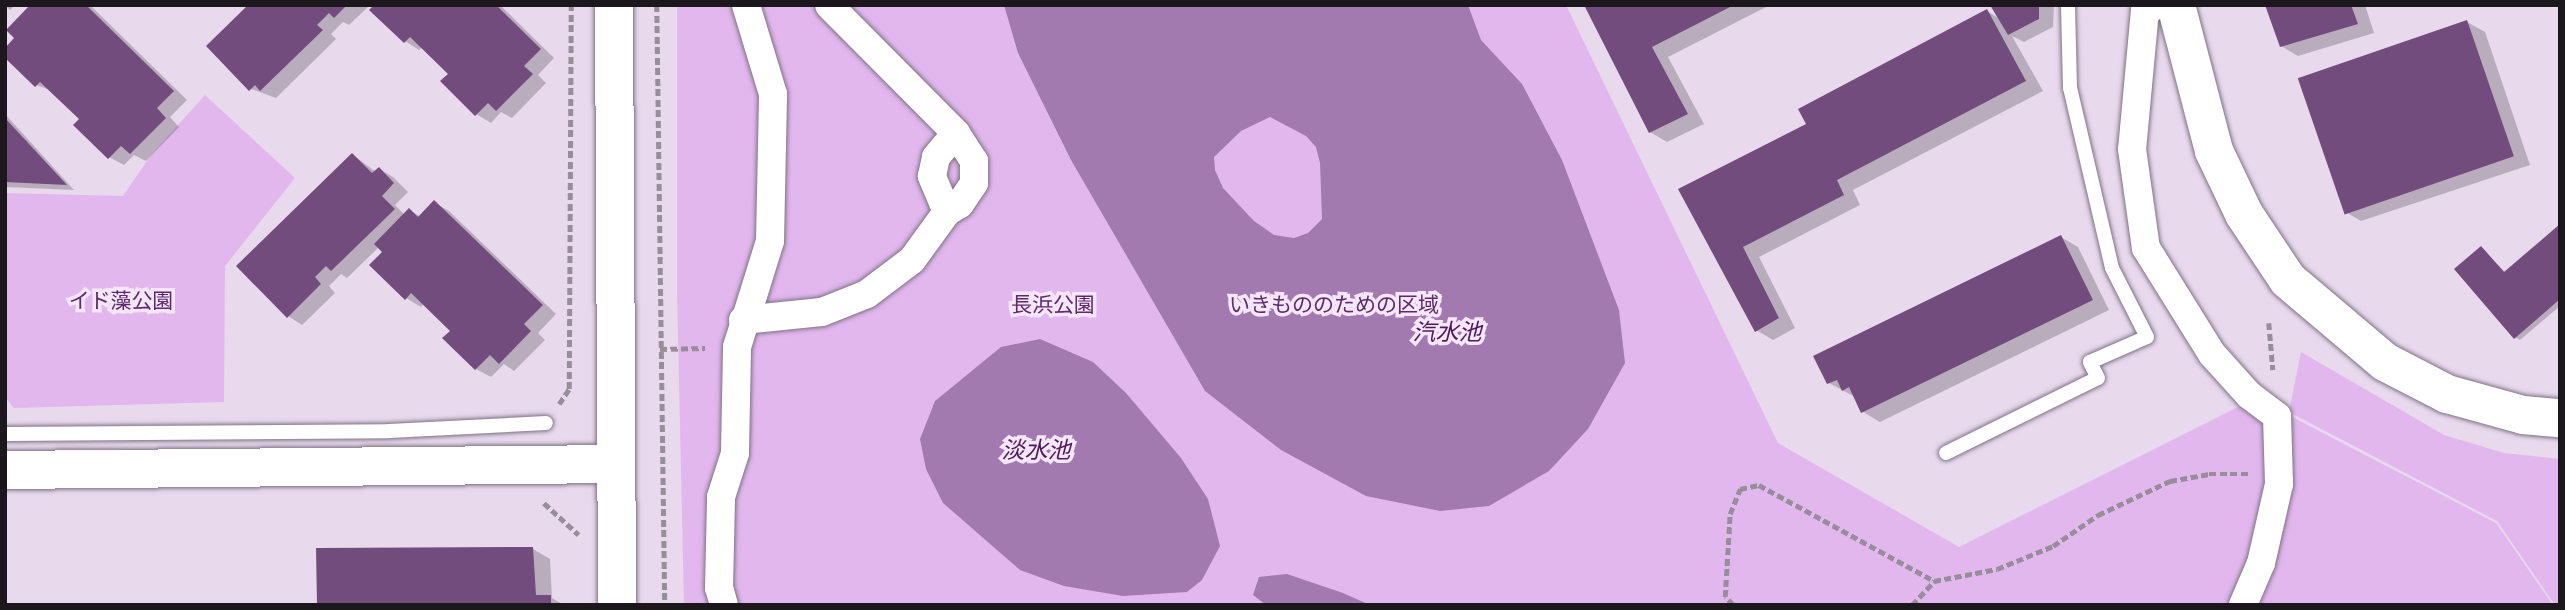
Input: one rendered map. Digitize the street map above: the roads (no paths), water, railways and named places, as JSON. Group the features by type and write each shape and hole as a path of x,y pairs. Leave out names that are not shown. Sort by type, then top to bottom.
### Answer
{"street":[{"path":"614,5 617,605"},
{"path":"724,605 719,588 721,497 735,453 737,347 743,320 770,241 773,94 746,5"},
{"path":"743,320 822,312 867,294 912,260 947,212 960,204 974,183 974,161 956,133 829,5"},
{"path":"2243,605 2261,563 2279,484 2277,416 2249,395 2212,354 2146,248 2132,149 2145,10 2163,7 2214,151 2244,214 2288,280 2385,362 2447,394 2523,415 2560,418"},
{"path":"947,212 932,176 936,157 956,133"},
{"path":"5,470 615,464"}],"lane":[{"path":"1946,453 2098,379 2090,362 2147,337 2112,268 2070,88 2068,5"},
{"path":"5,435 389,431 546,423"}],"water":[{"name":"汽水池","path":"1004,5 1468,5 1481,40 1522,84 1562,160 1619,310 1625,363 1588,429 1549,471 1489,506 1440,511 1366,496 1281,450 1205,391 1071,160 1018,53","holes":["1270,117 1306,136 1316,147 1320,163 1322,219 1308,233 1294,238 1274,235 1254,221 1223,188 1215,170 1214,157 1241,131"]},
{"name":"淡水池","path":"1040,339 1093,362 1126,393 1181,458 1208,499 1220,546 1202,580 1187,592 1123,596 1064,586 1020,570 943,503 926,469 920,439 935,401 1001,347"},
{"path":"1287,574 1370,605 1266,605 1253,595 1259,577"}],"park label":[{"name":"イド藻公園","path":"121,300"},
{"name":"長浜公園","path":"1053,304"},
{"name":"いきもののための区域","path":"1334,304"}]}
